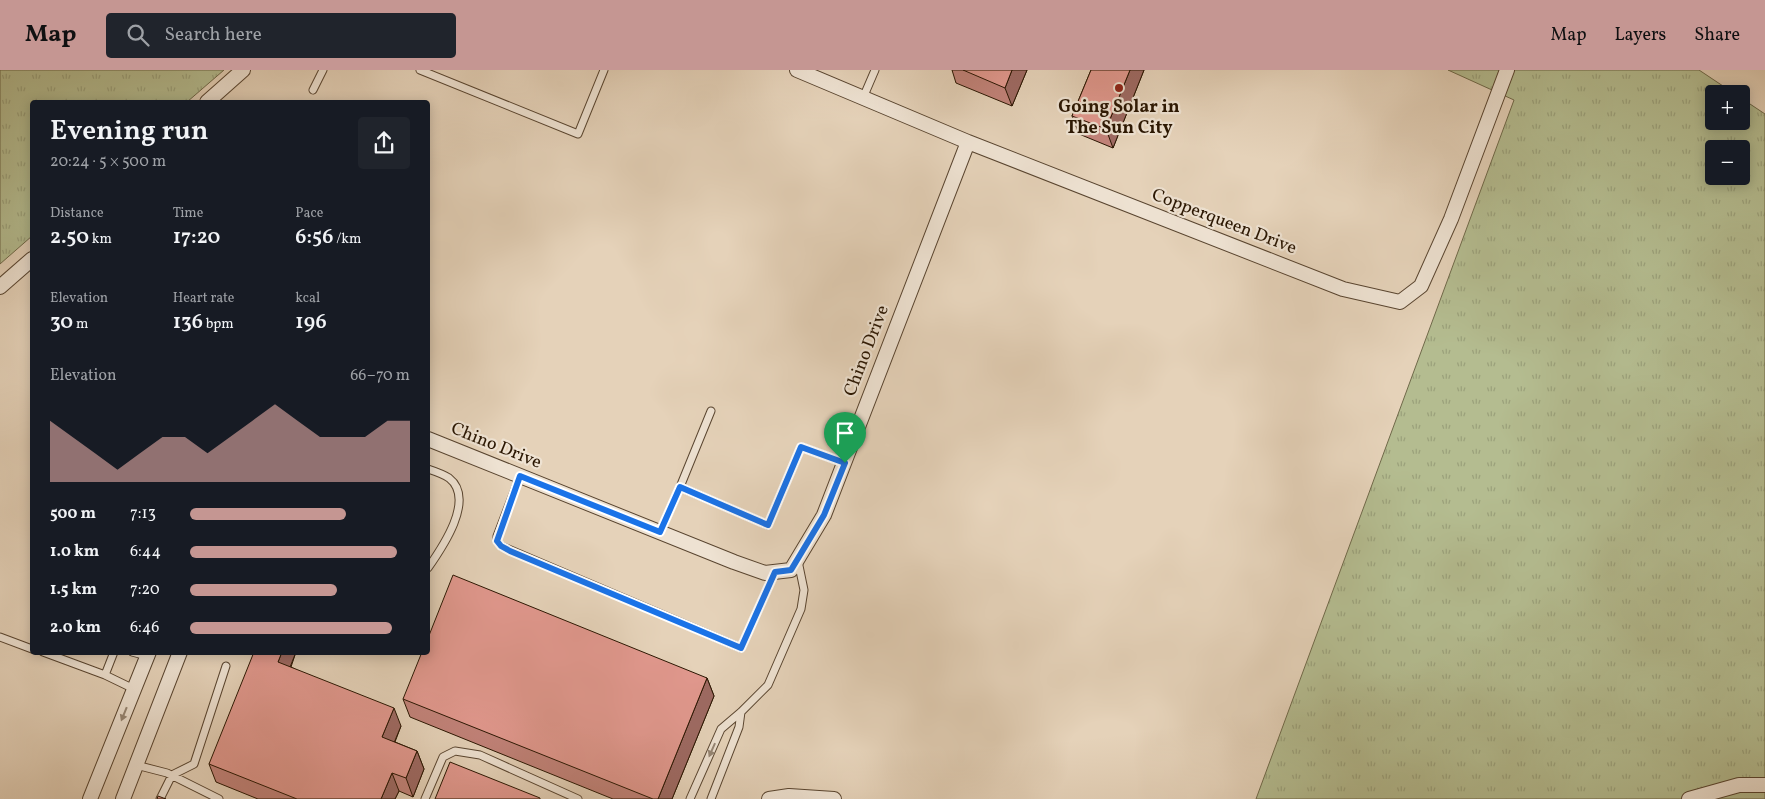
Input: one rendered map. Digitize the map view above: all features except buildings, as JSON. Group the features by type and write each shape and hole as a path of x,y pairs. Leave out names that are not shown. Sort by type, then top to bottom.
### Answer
{"street":[{"path":"210,100 243,70"},
{"name":"Copperqueen Drive","path":"797,70 968,142 1343,289 1400,302 1421,286 1451,219 1508,70"},
{"name":"Chino Drive","path":"430,440 765,573 791,570 824,515 968,142"},
{"path":"0,287 30,262"},
{"path":"90,799 148,655"},
{"path":"123,799 179,655"},
{"path":"1689,799 1739,785 1765,785"},
{"path":"769,799 789,796 834,799"}],"lane":[{"path":"313,90 323,70"},
{"path":"420,70 578,134 604,70"},
{"path":"863,98 875,70"},
{"path":"660,532 711,411"},
{"path":"680,487 768,525 801,447 845,463"},
{"path":"430,470 449,478 458,489 459,502 458,515 430,565"},
{"path":"520,476 497,536 497,541 501,546 741,648 775,572"},
{"path":"690,799 721,729 768,685 801,609 804,590 798,559"},
{"path":"0,637 30,648"},
{"path":"51,655 105,675 134,689"},
{"path":"105,675 113,655"},
{"path":"160,799 172,775 194,764 226,666"},
{"path":"711,799 739,727 741,712"},
{"path":"425,799 443,757 455,751 480,755 568,797 578,799"},
{"path":"136,765 172,775 220,799"}],"green space":[{"path":"0,70 224,70 189,100 30,100 30,238 0,264"},
{"path":"1448,70 1699,70 1722,85 1705,85 1705,130 1750,130 1750,104 1765,114 1765,799 1256,799 1514,100"}],"place":[{"name":"Going Solar in The Sun City","path":"1119,88"}],"route":[{"path":"801,447 845,463 824,515 791,570 775,572 741,648 510,551 501,546 497,541 497,536 520,476 660,532 680,487 768,525 801,447"}]}
